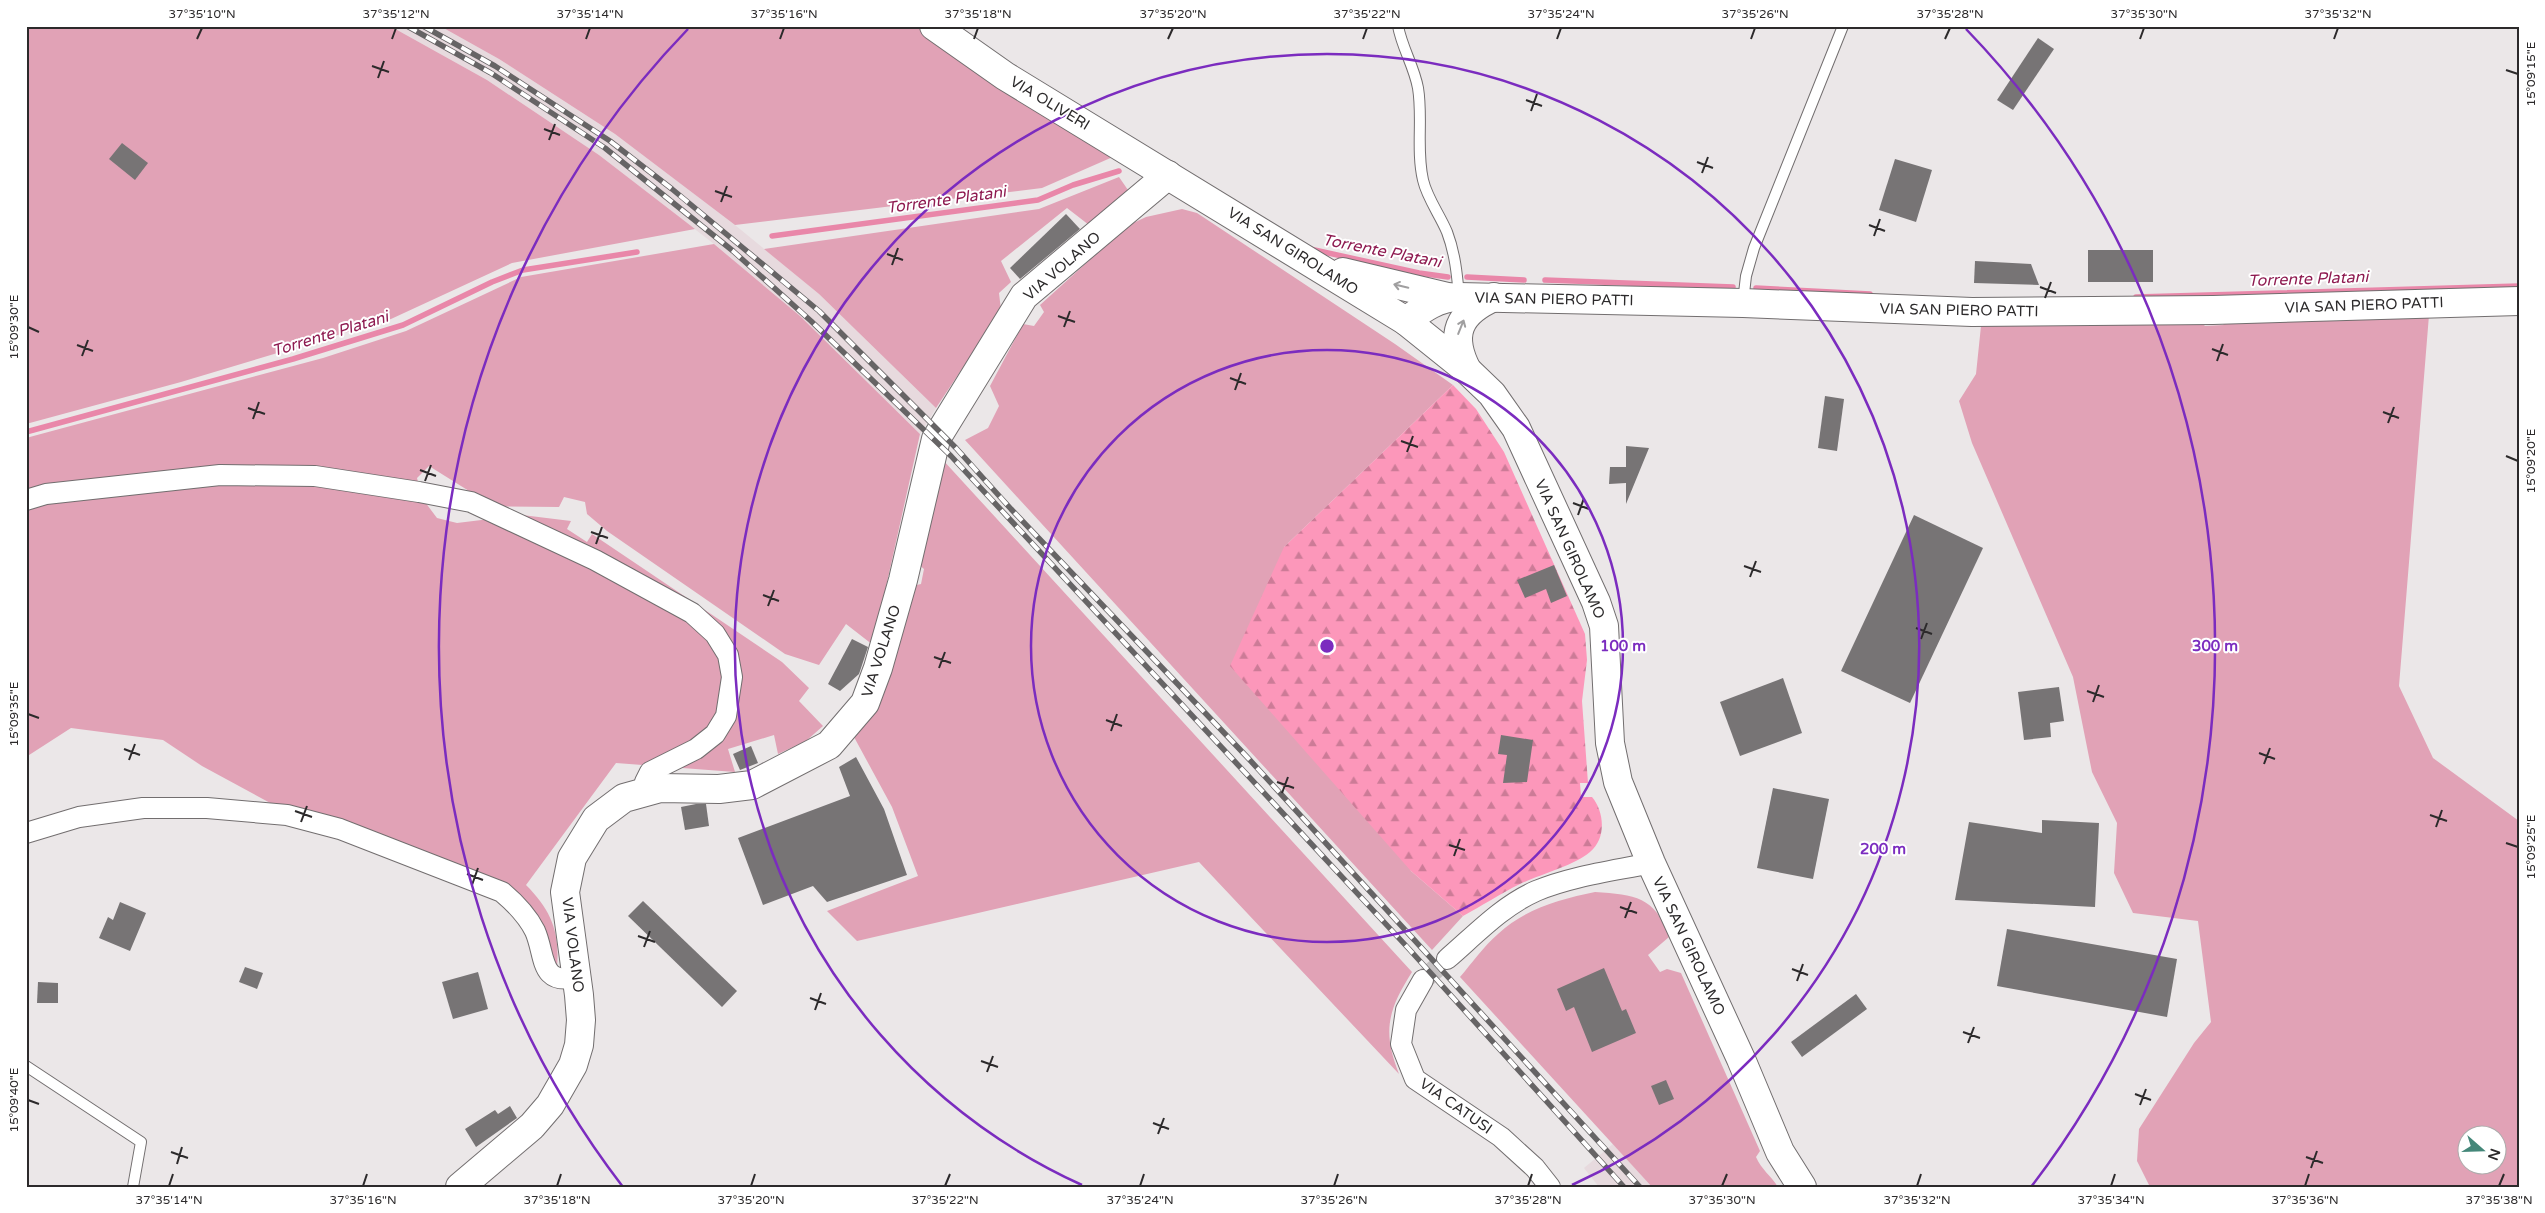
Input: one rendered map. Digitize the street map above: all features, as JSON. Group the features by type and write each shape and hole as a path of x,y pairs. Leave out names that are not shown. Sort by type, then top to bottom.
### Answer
{"street":[{"name":"VIA OLIVERI","path":"934,26 1005,76 1168,175"},
{"name":"VIA SAN GIROLAMO","path":"1168,175 1406,321 1467,370 1492,394 1516,428 1596,602 1604,635 1610,743 1618,782 1651,863 1741,1059 1780,1152 1802,1187"},
{"name":"VIA VOLANO","path":"460,1187 532,1126 550,1105 563,1084 579,1045 581,1020 565,892 572,858 596,819 624,798 660,788 718,789 752,785 829,745 865,703 903,580 936,439 1024,296 1168,175"},
{"path":"1314,264 1454,297"},
{"name":"VIA SAN PIERO PATTI","path":"1406,321 1425,307 1454,297 1743,303 1982,312 2213,310 2519,301"},
{"path":"1467,370 1459,354 1457,341 1460,326 1467,314 1478,304 1494,297"},
{"path":"26,500 56,493 220,475 315,476 471,502 551,539 595,560 692,613 715,634 728,655 732,678 726,716 714,734 696,750 650,772 645,782 645,792"},
{"path":"26,833 79,817 143,808 207,808 287,815 340,829 502,892 521,910 535,931 547,970 554,978 563,980 577,977"},
{"path":"1447,959 1495,916 1535,892 1582,876 1651,863"},
{"name":"VIA CATUSI","path":"1424,980 1406,1010 1401,1044 1415,1079 1501,1137 1535,1168 1550,1187"}],"lane":[{"path":"1398,26 1401,41 1418,88 1421,113 1420,143 1423,181 1447,232 1455,262 1454,297"},
{"path":"1743,303 1746,276 1754,248 1843,26"},
{"path":"26,1066 141,1142 133,1187"}],"shaded area":[{"path":"26,26 390,26 487,80 599,155 695,229 512,263 391,319 181,382 26,424"},
{"path":"390,26 440,26 499,59 615,134 735,225 819,294 936,408 920,434 800,316 714,244 599,155 487,80"},
{"path":"440,26 917,26 951,53 1115,156 1042,188 735,225 615,134 499,59"},
{"path":"1119,177 1128,190 1089,225 1067,208 1001,261 1011,282 999,293 1001,310 936,408 819,294 764,249 1039,209"},
{"path":"1182,209 1197,213 1395,344 1453,385 1284,547 1411,871 1463,916 1432,950 965,440 988,428 999,406 990,386 1023,324 1034,326 1044,312 1040,305 1127,226 1146,217"},
{"path":"714,244 800,316 920,434 873,645 846,624 819,665 785,654 607,531 587,514 585,502 564,497 559,507 477,506 469,491 429,466 417,478 422,498 437,518 457,523 522,515 571,521 567,529 587,542 592,534 782,662 809,688 799,701 823,726 806,741 778,754 774,735 728,749 735,772 616,763 526,885 542,903 552,922 557,943 557,967 535,916 285,811 202,766 163,740 71,728 26,757 26,438 323,358 406,331 521,277"},
{"path":"2429,315 2399,686 2433,758 2519,821 2519,1187 2150,1187 2137,1161 2139,1129 2194,1043 2211,1022 2198,921 2133,913 2114,873 2117,823 2092,772 2073,677 1972,443 1959,401 1976,374 1981,326 2197,318 2205,326 2223,325 2229,318"},
{"path":"942,459 1412,972 1397,998 1390,1021 1390,1045 1399,1074 1199,862 857,941 827,911 918,876 892,807 854,737 875,706 894,663 912,586 921,584 924,569 918,564"},
{"path":"1595,892 1642,900 1657,913 1669,937 1648,955 1660,972 1667,969 1681,973 1760,1151 1756,1157 1778,1187 1652,1187 1460,977 1483,949 1508,925 1544,906"},
{"path":"1613,1144 1652,1187 1599,1187 1584,1168"}],"green space":[{"path":"1453,385 1476,409 1504,452 1585,634 1587,660 1582,701 1588,783 1580,783 1581,797 1592,797 1599,810 1602,824 1599,839 1595,846 1583,857 1566,866 1520,884 1463,916 1411,871 1230,666 1284,547"}],"building":[{"path":"2038,38 2054,49 2013,110 1997,100"},
{"path":"122,143 148,163 135,180 109,159"},
{"path":"1895,159 1932,170 1916,222 1879,210"},
{"path":"1066,214 1080,229 1020,279 1010,268"},
{"path":"2088,250 2153,250 2153,282 2088,282"},
{"path":"1975,261 2031,264 2039,285 1974,283"},
{"path":"1825,396 1844,399 1837,451 1818,448"},
{"path":"1626,446 1649,448 1626,504 1626,483 1609,484 1610,467 1626,467"},
{"path":"1914,515 1983,548 1910,703 1841,671"},
{"path":"1554,565 1567,596 1551,603 1546,589 1525,598 1517,580"},
{"path":"852,639 868,647 859,674 840,691 828,684"},
{"path":"1783,678 1802,733 1740,756 1720,702"},
{"path":"2059,687 2064,721 2050,723 2051,737 2024,740 2018,692"},
{"path":"1501,735 1533,740 1527,782 1503,783 1507,755 1498,754"},
{"path":"751,746 758,763 740,770 733,754"},
{"path":"856,757 884,809 907,875 827,902 813,886 763,905 738,838 850,796 839,767"},
{"path":"1773,788 1829,799 1813,879 1757,868"},
{"path":"706,804 709,826 685,830 681,807"},
{"path":"2042,820 2099,823 2095,907 1955,900 1969,822 2042,833"},
{"path":"643,901 737,991 722,1007 628,916"},
{"path":"120,902 146,913 130,951 99,938 108,917 113,920"},
{"path":"2007,929 2177,959 2167,1017 1997,986"},
{"path":"245,967 263,973 257,989 239,982"},
{"path":"1604,968 1622,1011 1626,1009 1636,1033 1592,1052 1574,1007 1566,1011 1557,989"},
{"path":"478,972 488,1009 453,1019 442,982"},
{"path":"38,982 58,983 58,1003 37,1003"},
{"path":"1856,994 1867,1009 1802,1057 1791,1042"},
{"path":"1666,1080 1674,1099 1659,1105 1651,1086"},
{"path":"510,1106 517,1118 476,1147 465,1129 495,1110 498,1114"}],"waterway":[{"name":"Torrente Platani","path":"772,236 1038,200 1073,185 1119,171"},
{"name":"Torrente Platani","path":"1310,249 1419,273 1448,277"},
{"name":"Torrente Platani","path":"26,432 293,359 403,325 492,282 523,270 637,252"},
{"name":"Torrente Platani","path":"1467,277 1524,280"},
{"name":"Torrente Platani","path":"1545,280 1733,287"},
{"name":"Torrente Platani","path":"2136,297 2519,286"},
{"name":"Torrente Platani","path":"1756,288 1870,294"}],"tunnel":[{"path":"1423,980 1447,959"}],"railway":[{"path":"407,26 491,73 605,148 733,251 811,321 951,456 1409,949 1624,1187"},
{"path":"423,26 495,66 610,141 672,189 819,311 956,448 1011,509 1248,758 1640,1187"}]}
